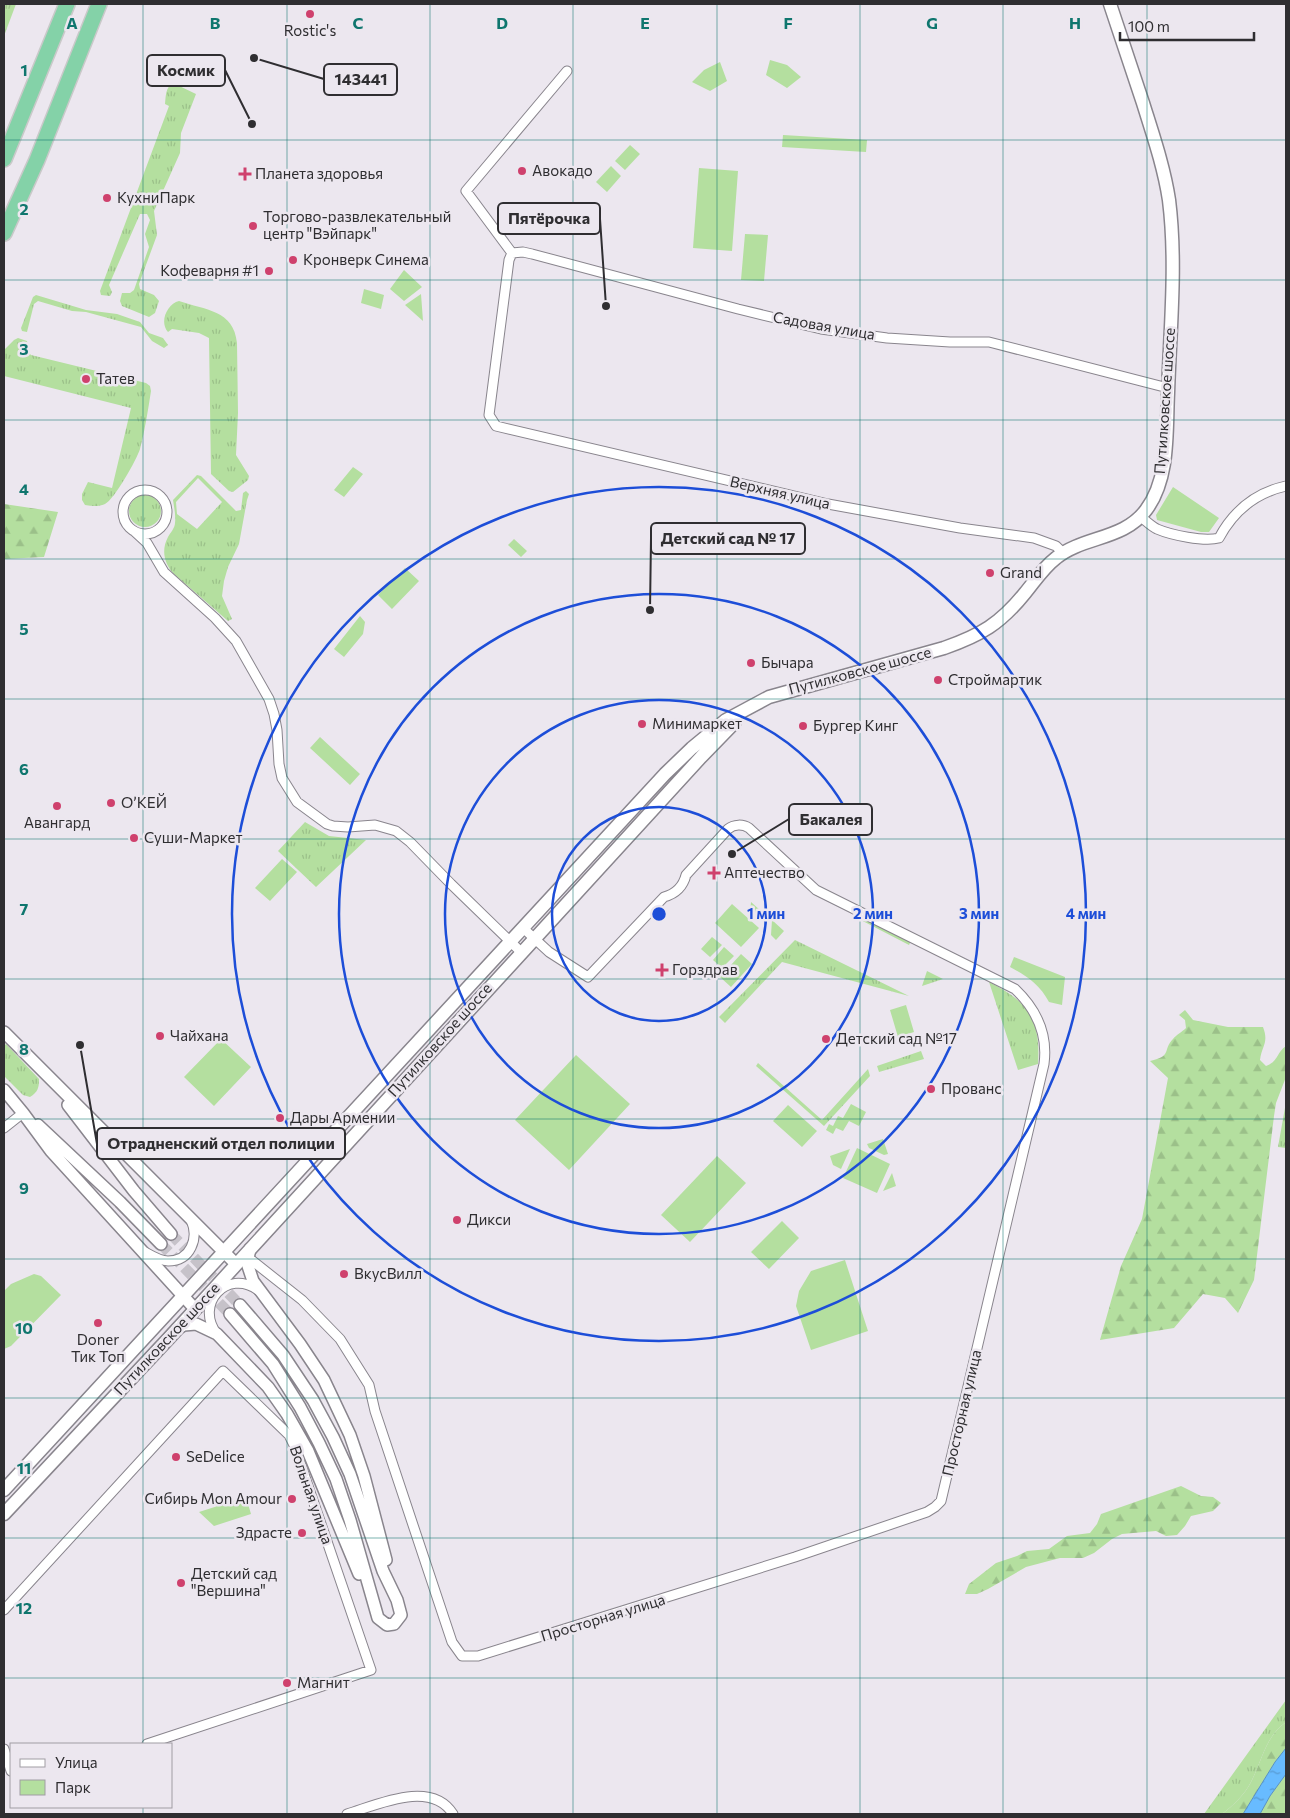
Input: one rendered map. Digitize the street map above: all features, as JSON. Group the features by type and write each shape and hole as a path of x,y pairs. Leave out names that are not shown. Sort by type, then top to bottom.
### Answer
{"highway":[{"path":"4,159 67,4"},
{"path":"4,233 37,160 99,4"}],"main road":[{"name":"Путилковское шоссе","path":"4,1490 665,774 692,748 726,720 758,702 795,689 944,648 972,638 989,628 1009,612 1045,568 1063,553 1118,532 1140,517 1154,497 1159,485 1165,446 1172,236 1168,199 1156,141 1110,4"},
{"name":"Путилковское шоссе","path":"4,1514 245,1256 701,757 730,726 758,702"}],"street":[{"path":"512,253 466,191 568,71"},
{"name":"Садовая улица","path":"512,253 523,252 532,254 738,309 827,330 887,338 950,342 989,342 1168,388"},
{"name":"Верхняя улица","path":"512,253 509,260 489,415 496,426 828,504 960,528 1034,538 1056,546 1063,553"},
{"path":"1140,517 1155,528 1177,535 1213,540 1219,538 1230,520 1242,507 1262,494 1286,486"},
{"path":"156,560 154,541 167,514 164,502 155,493 141,491 132,495 126,501 124,518 128,525 147,543 156,560 164,572 215,618 236,641 268,699 274,714 282,778 297,802 327,824 333,826 348,827 376,824 396,831 410,842 521,952"},
{"path":"134,531 142,534 158,530"},
{"name":"Просторная улица","path":"245,1256 302,1300 340,1339 368,1385 452,1642 462,1656 478,1656 795,1557 927,1512 941,1501 1044,1064 1045,1047 1043,1034 1033,1010 1015,990 816,890 750,830 742,826 735,825 728,829 686,875 684,882 674,894 664,897 588,977 549,952 523,928"},
{"path":"4,1032 224,1252 245,1256 250,1274 262,1293 324,1380 350,1435 364,1476 401,1615 397,1622 387,1625 380,1622 376,1615 308,1451 287,1414 268,1387 210,1323 209,1310 212,1298 221,1289 232,1284 245,1284 262,1293"},
{"path":"43,1072 134,1191 172,1234"},
{"path":"4,1090 51,1151 195,1309"},
{"path":"4,1128 20,1109"},
{"path":"20,1109 120,1202 161,1244"},
{"path":"143,1251 167,1261 183,1257 194,1244 195,1227 191,1219"},
{"path":"240,1305 283,1355 313,1400 333,1437 350,1474 384,1571 397,1600"},
{"path":"230,1314 273,1364 300,1407 319,1443 336,1479 350,1520 376,1615"},
{"path":"177,1329 184,1325 196,1324 218,1334"},
{"name":"Вольная улица","path":"4,1610 223,1371 289,1435 294,1445 371,1670 150,1743"},
{"path":"4,1749 10,1768"},
{"path":"347,1814 389,1801 410,1796 422,1796 439,1801 453,1814"}],"green space":[{"path":"4,4 16,4 4,36"},
{"path":"770,60 787,65 801,77 787,88 766,75"},
{"path":"720,62 727,81 710,91 692,82 704,70"},
{"path":"173,83 196,94 181,133 180,153 154,211 157,235 139,284 140,289 154,295 159,301 155,313 149,317 122,306 120,301 122,293 130,293 134,290 149,247 145,234 150,220 147,214 140,214 109,285 112,292 110,296 101,295 100,291 169,106 165,104 166,95 167,90"},
{"path":"783,135 867,140 866,152 782,147"},
{"path":"630,145 640,154 625,170 615,161"},
{"path":"611,166 621,176 607,192 596,182"},
{"path":"699,168 738,171 732,251 693,248"},
{"path":"745,234 768,235 764,281 741,280"},
{"path":"404,270 422,287 404,301 390,289"},
{"path":"364,289 384,295 381,309 361,303"},
{"path":"421,294 423,321 405,305"},
{"path":"36,295 86,310 117,314 140,322 149,333 163,338 168,345 164,348 152,341 141,327 38,301 34,304 27,332 22,331 21,328 33,297"},
{"path":"179,301 217,313 230,324 235,332 237,343 238,413 236,455 249,476 248,480 233,492 229,491 211,474 209,338 199,333 172,329 168,332 165,328 164,319 168,309"},
{"path":"18,338 27,341 31,355 146,383 150,386 150,398 140,449 130,470 105,504 97,506 85,505 82,500 82,494 88,482 112,488 131,408 4,376 4,350"},
{"path":"353,467 363,474 344,497 334,490"},
{"path":"197,475 201,476 236,511 241,510 243,493 246,491 249,494 239,544 228,567 224,581 222,596 232,619 228,621 174,574 168,566 164,552 168,537 175,525 173,500","holes":["198,478 222,502 197,529 177,514 176,502"]},
{"path":"1173,487 1219,518 1209,532 1201,532 1157,520 1156,515"},
{"path":"145,495 157,499 161,511 157,523 145,527 133,523 129,511 133,499"},
{"path":"4,504 58,512 44,557 4,559"},
{"path":"514,539 527,551 521,557 508,545"},
{"path":"405,568 419,581 392,609 378,595"},
{"path":"360,616 365,622 363,634 344,657 334,649"},
{"path":"320,737 360,774 350,785 310,748"},
{"path":"305,822 329,836 366,840 316,887 278,851"},
{"path":"282,859 297,872 270,901 255,888"},
{"path":"751,902 761,911 761,919 754,919 750,915"},
{"path":"732,904 759,928 741,947 715,923"},
{"path":"857,913 911,941 909,945 855,917"},
{"path":"772,920 784,931 776,940 771,935"},
{"path":"712,937 722,945 710,957 701,949"},
{"path":"795,940 909,996 782,962 725,1023 719,1017"},
{"path":"724,947 734,956 722,968 713,960"},
{"path":"741,954 752,964 731,987 720,977"},
{"path":"1014,957 1065,977 1062,1005 1049,1002 1042,991 1032,982 1010,967"},
{"path":"927,971 943,979 922,986"},
{"path":"989,982 1014,997 1029,1014 1037,1035 1038,1064 1018,1070"},
{"path":"906,1005 914,1032 898,1037 890,1010"},
{"path":"1185,1010 1193,1020 1228,1027 1263,1027 1265,1041 1260,1060 1266,1066 1273,1062 1280,1051 1286,1046 1286,1077 1276,1103 1254,1280 1238,1313 1225,1298 1203,1294 1174,1328 1100,1340 1121,1266 1142,1219 1168,1078 1150,1061 1162,1057 1170,1043 1186,1028 1185,1020 1179,1015"},
{"path":"221,1039 251,1067 214,1106 184,1077"},
{"path":"6,1044 39,1079 38,1090 30,1097 23,1095 4,1076 4,1046"},
{"path":"921,1051 924,1059 879,1072 877,1066"},
{"path":"576,1055 630,1104 569,1170 515,1120"},
{"path":"758,1063 822,1120 868,1069 870,1076 824,1126 756,1066"},
{"path":"1286,1102 1286,1148 1278,1147"},
{"path":"851,1104 866,1112 859,1126 849,1121 843,1131 836,1128 833,1134 826,1130 829,1124 833,1126 838,1116 843,1118"},
{"path":"788,1105 817,1131 802,1147 773,1121"},
{"path":"883,1139 888,1154 884,1155 869,1148 867,1144"},
{"path":"857,1148 890,1164 877,1193 843,1178"},
{"path":"850,1149 841,1169 833,1165 830,1156"},
{"path":"717,1156 746,1183 690,1242 661,1215"},
{"path":"892,1173 896,1186 883,1191"},
{"path":"782,1221 799,1238 769,1269 751,1252"},
{"path":"845,1260 868,1331 811,1350 796,1306 799,1291 811,1271"},
{"path":"34,1274 41,1276 61,1295 11,1346 4,1349 4,1291 11,1284"},
{"path":"1181,1486 1201,1496 1213,1497 1221,1503 1213,1511 1191,1516 1177,1535 1166,1536 1156,1531 1122,1534 1094,1553 1083,1558 1060,1558 1026,1567 977,1594 965,1594 969,1584 996,1563 1027,1551 1049,1549 1067,1536 1090,1533 1097,1524 1101,1514"},
{"path":"246,1497 251,1514 214,1526 199,1512"},
{"path":"1286,1700 1286,1722 1273,1735 1245,1791 1222,1814 1204,1814"},
{"path":"1286,1722 1286,1748 1275,1762 1243,1814 1222,1814 1245,1791 1273,1735"},
{"path":"1286,1774 1286,1814 1260,1814 1270,1796"}],"water":[{"path":"1286,1748 1286,1774 1260,1814 1243,1814 1275,1762"}],"tunnel":[{"path":"171,1234 240,1305"},
{"path":"161,1244 230,1314"}],"place":[{"name":"Rostic's","path":"310,14"},
{"name":"143441","path":"254,58"},
{"name":"Космик","path":"252,124"},
{"name":"Авокадо","path":"522,171"},
{"name":"Планета здоровья","path":"245,174"},
{"name":"КухниПарк","path":"107,198"},
{"name":"Торгово-развлекательный центр \"Вэйпарк\"","path":"253,226"},
{"name":"Кронверк Синема","path":"293,260"},
{"name":"Кофеварня #1","path":"269,271"},
{"name":"Пятёрочка","path":"606,306"},
{"name":"Татев","path":"86,379"},
{"name":"Grand","path":"990,573"},
{"name":"Детский сад № 17","path":"650,610"},
{"name":"Бычара","path":"751,663"},
{"name":"Строймартик","path":"938,680"},
{"name":"Минимаркет","path":"642,724"},
{"name":"Бургер Кинг","path":"803,726"},
{"name":"О’КЕЙ","path":"111,803"},
{"name":"Авангард","path":"57,806"},
{"name":"Суши-Маркет","path":"134,838"},
{"name":"Бакалея","path":"732,854"},
{"name":"Аптечество","path":"714,873"},
{"name":"Горздрав","path":"662,970"},
{"name":"Чайхана","path":"160,1036"},
{"name":"Детский сад №17","path":"826,1039"},
{"name":"Отрадненский отдел полиции","path":"80,1045"},
{"name":"Прованс","path":"931,1089"},
{"name":"Дары Армении","path":"280,1118"},
{"name":"Дикси","path":"457,1220"},
{"name":"ВкусВилл","path":"344,1274"},
{"name":"Doner Тик Топ","path":"98,1323"},
{"name":"SeDelice","path":"176,1457"},
{"name":"Сибирь Mon Amour","path":"292,1499"},
{"name":"Здрасте","path":"302,1533"},
{"name":"Детский сад \"Вершина\"","path":"181,1583"},
{"name":"Магнит","path":"287,1683"}]}
